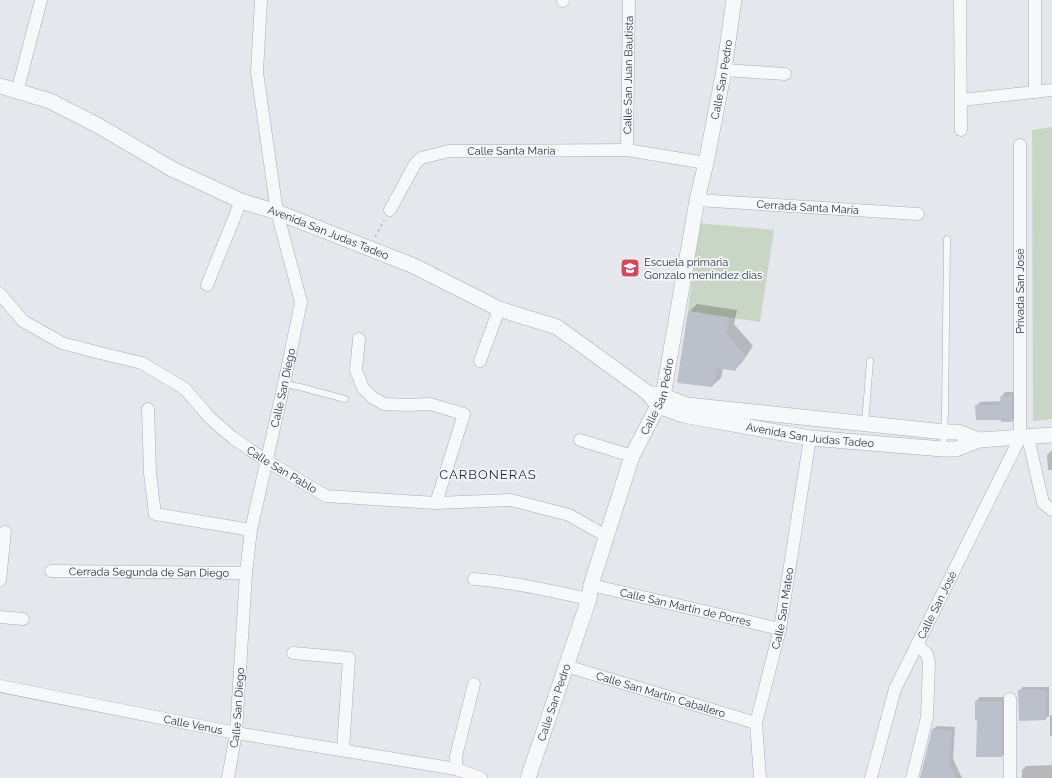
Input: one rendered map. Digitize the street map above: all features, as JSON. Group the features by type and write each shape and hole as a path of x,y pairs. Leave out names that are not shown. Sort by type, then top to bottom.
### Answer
{"street":[{"path":"17,92 41,0"},
{"name":"Calle San Diego","path":"228,778 236,734 250,530 284,384 301,302 276,212 257,72 261,0"},
{"name":"Calle San Juan Bautista","path":"627,150 629,0"},
{"name":"Calle San Pedro","path":"528,778 590,592 606,536 632,456 661,401 697,200 706,163 724,70 734,0"},
{"path":"960,0 962,130"},
{"path":"1035,0 1035,92"},
{"path":"724,70 785,74"},
{"name":"Avenida San Judas Tadeo","path":"0,86 50,101 99,126 172,169 240,202 276,212 414,266 499,309 557,327 648,393 683,415 810,438 943,449 956,449 979,440 1052,435"},
{"path":"962,100 1052,90"},
{"name":"Privada San José","path":"1020,145 1024,438"},
{"name":"Calle Santa María","path":"390,210 415,164 422,158 449,151 627,150 706,163"},
{"name":"Cerrada Santa María","path":"697,200 918,214"},
{"path":"207,285 240,202"},
{"name":"Calle San Pablo","path":"0,294 23,321 62,343 100,354 142,363 185,388 216,423 233,438 266,460 326,496 436,503 511,500 569,515 606,536"},
{"path":"480,361 499,309"},
{"path":"359,339 356,370 363,388 373,398 384,404 430,404 464,414 436,503"},
{"name":"Avenida San Judas Tadeo","path":"661,401 864,424 958,432 979,440"},
{"path":"148,409 150,473 155,514 250,530"},
{"name":"Calle San Mateo","path":"760,778 756,723 780,629 810,438"},
{"path":"1024,438 1043,503 1052,510"},
{"name":"Calle San José","path":"871,778 895,689 1024,438"},
{"path":"580,440 632,456"},
{"path":"0,580 5,532"},
{"name":"Cerrada Segunda de San Diego","path":"51,571 246,573"},
{"name":"Calle San Martín de Porres","path":"474,579 492,580 537,588 590,592 780,629"},
{"path":"0,617 23,618"},
{"path":"912,778 927,717 929,663 927,654 917,645"},
{"path":"292,653 349,658 343,750"},
{"name":"Calle San Martín Caballero","path":"566,666 756,723"},
{"path":"456,769 456,756 474,684"},
{"name":"Calle Venus","path":"0,686 236,734 456,769 481,778"},
{"path":"1010,699 1010,778"}],"lane":[{"path":"943,449 945,432 947,239"},
{"path":"864,424 870,361"},
{"path":"284,384 345,399"}],"path":[{"path":"369,248 390,210"}],"green space":[{"path":"1052,127 1052,419 1033,421 1032,130"},
{"path":"699,223 774,230 760,322 688,311"}],"building":[{"path":"688,311 729,318 726,333 745,355 735,371 718,368 712,387 677,383"},
{"path":"1000,396 1012,396 1012,422 1001,422 1001,420 976,420 975,405 1001,405"},
{"path":"1018,690 1046,690 1046,720 1019,721"},
{"path":"975,701 1002,701 1002,757 976,757 977,720 975,720"},
{"path":"932,730 952,730 949,763 956,778 920,778"}],"place":[{"name":"Escuela primaria Gonzalo menindez dias","path":"630,268"}],"district":[{"name":"CARBONERAS","path":"488,474"}]}
